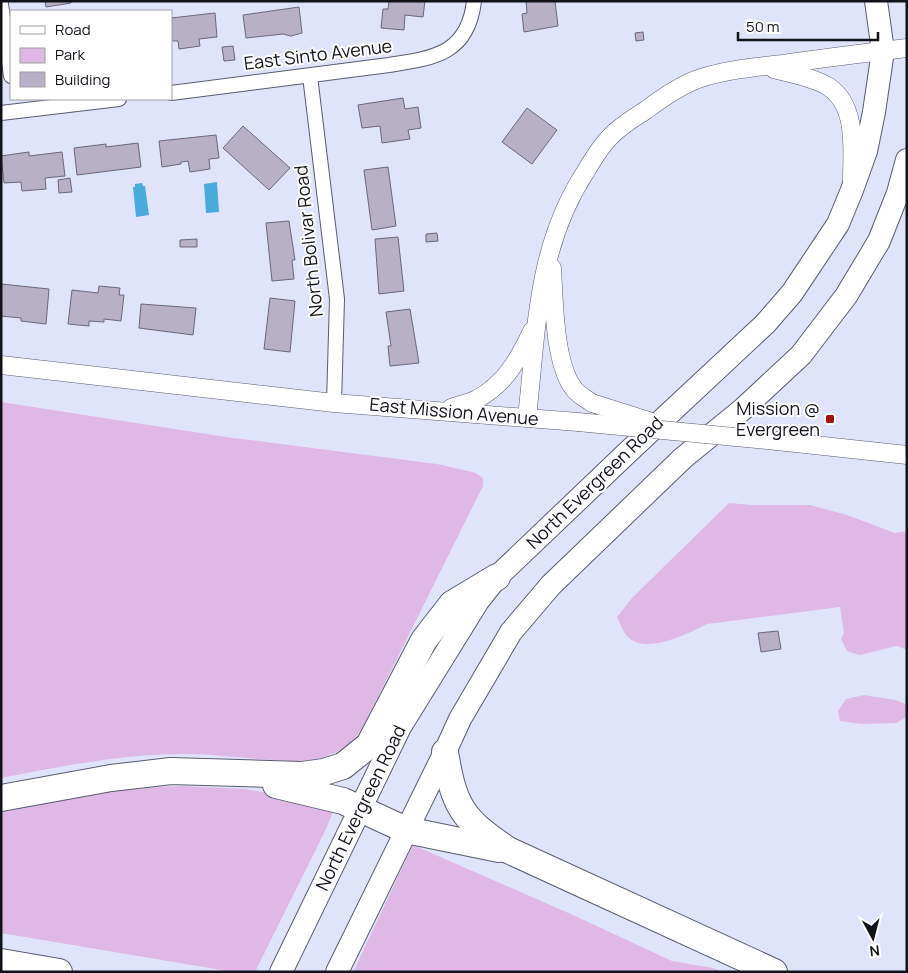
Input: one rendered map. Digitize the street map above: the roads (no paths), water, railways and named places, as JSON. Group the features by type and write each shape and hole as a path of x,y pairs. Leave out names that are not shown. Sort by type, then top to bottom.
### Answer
{"highway":[{"path":"1,798 111,778 171,771 302,775 324,772 344,766 368,745 424,640 452,604 497,577"},
{"path":"445,752 451,783 461,810 480,832 508,850 774,972"},
{"path":"217,772 320,794 342,801 406,830 508,850"},
{"path":"1,962 60,972"}],"main road":[{"name":"North Evergreen Road","path":"281,972 400,727 478,601 497,577 765,324 792,294 816,260 838,224 866,151 883,51 876,1"},
{"path":"337,972 460,719 510,632 551,586 683,458 743,409 801,355 846,296 879,241 898,193 907,160"}],"street":[{"name":"East Sinto Avenue","path":"172,93 310,76 440,55 463,36 472,18 474,1"},
{"path":"1,4 10,69"},
{"path":"527,417 542,278 555,232 574,189 597,153 618,130 672,92 698,79 764,66 907,48"},
{"path":"764,66 808,78 828,87 839,96 850,119 852,190"},
{"name":"North Bolivar Road","path":"310,76 337,299 334,403"},
{"path":"1,113 15,105 102,100"},
{"path":"550,248 556,326 561,360 568,380 574,390 592,403 683,432"},
{"path":"446,410 477,399 506,376 521,354 538,316"},
{"name":"East Mission Avenue","path":"1,365 334,403 527,417 907,455"}],"water":[{"path":"217,182 219,212 206,213 204,184"},
{"path":"142,183 145,186 149,215 136,217 133,187 135,187 135,184"}],"place":[{"name":"Mission @ Evergreen","path":"830,419"}]}
